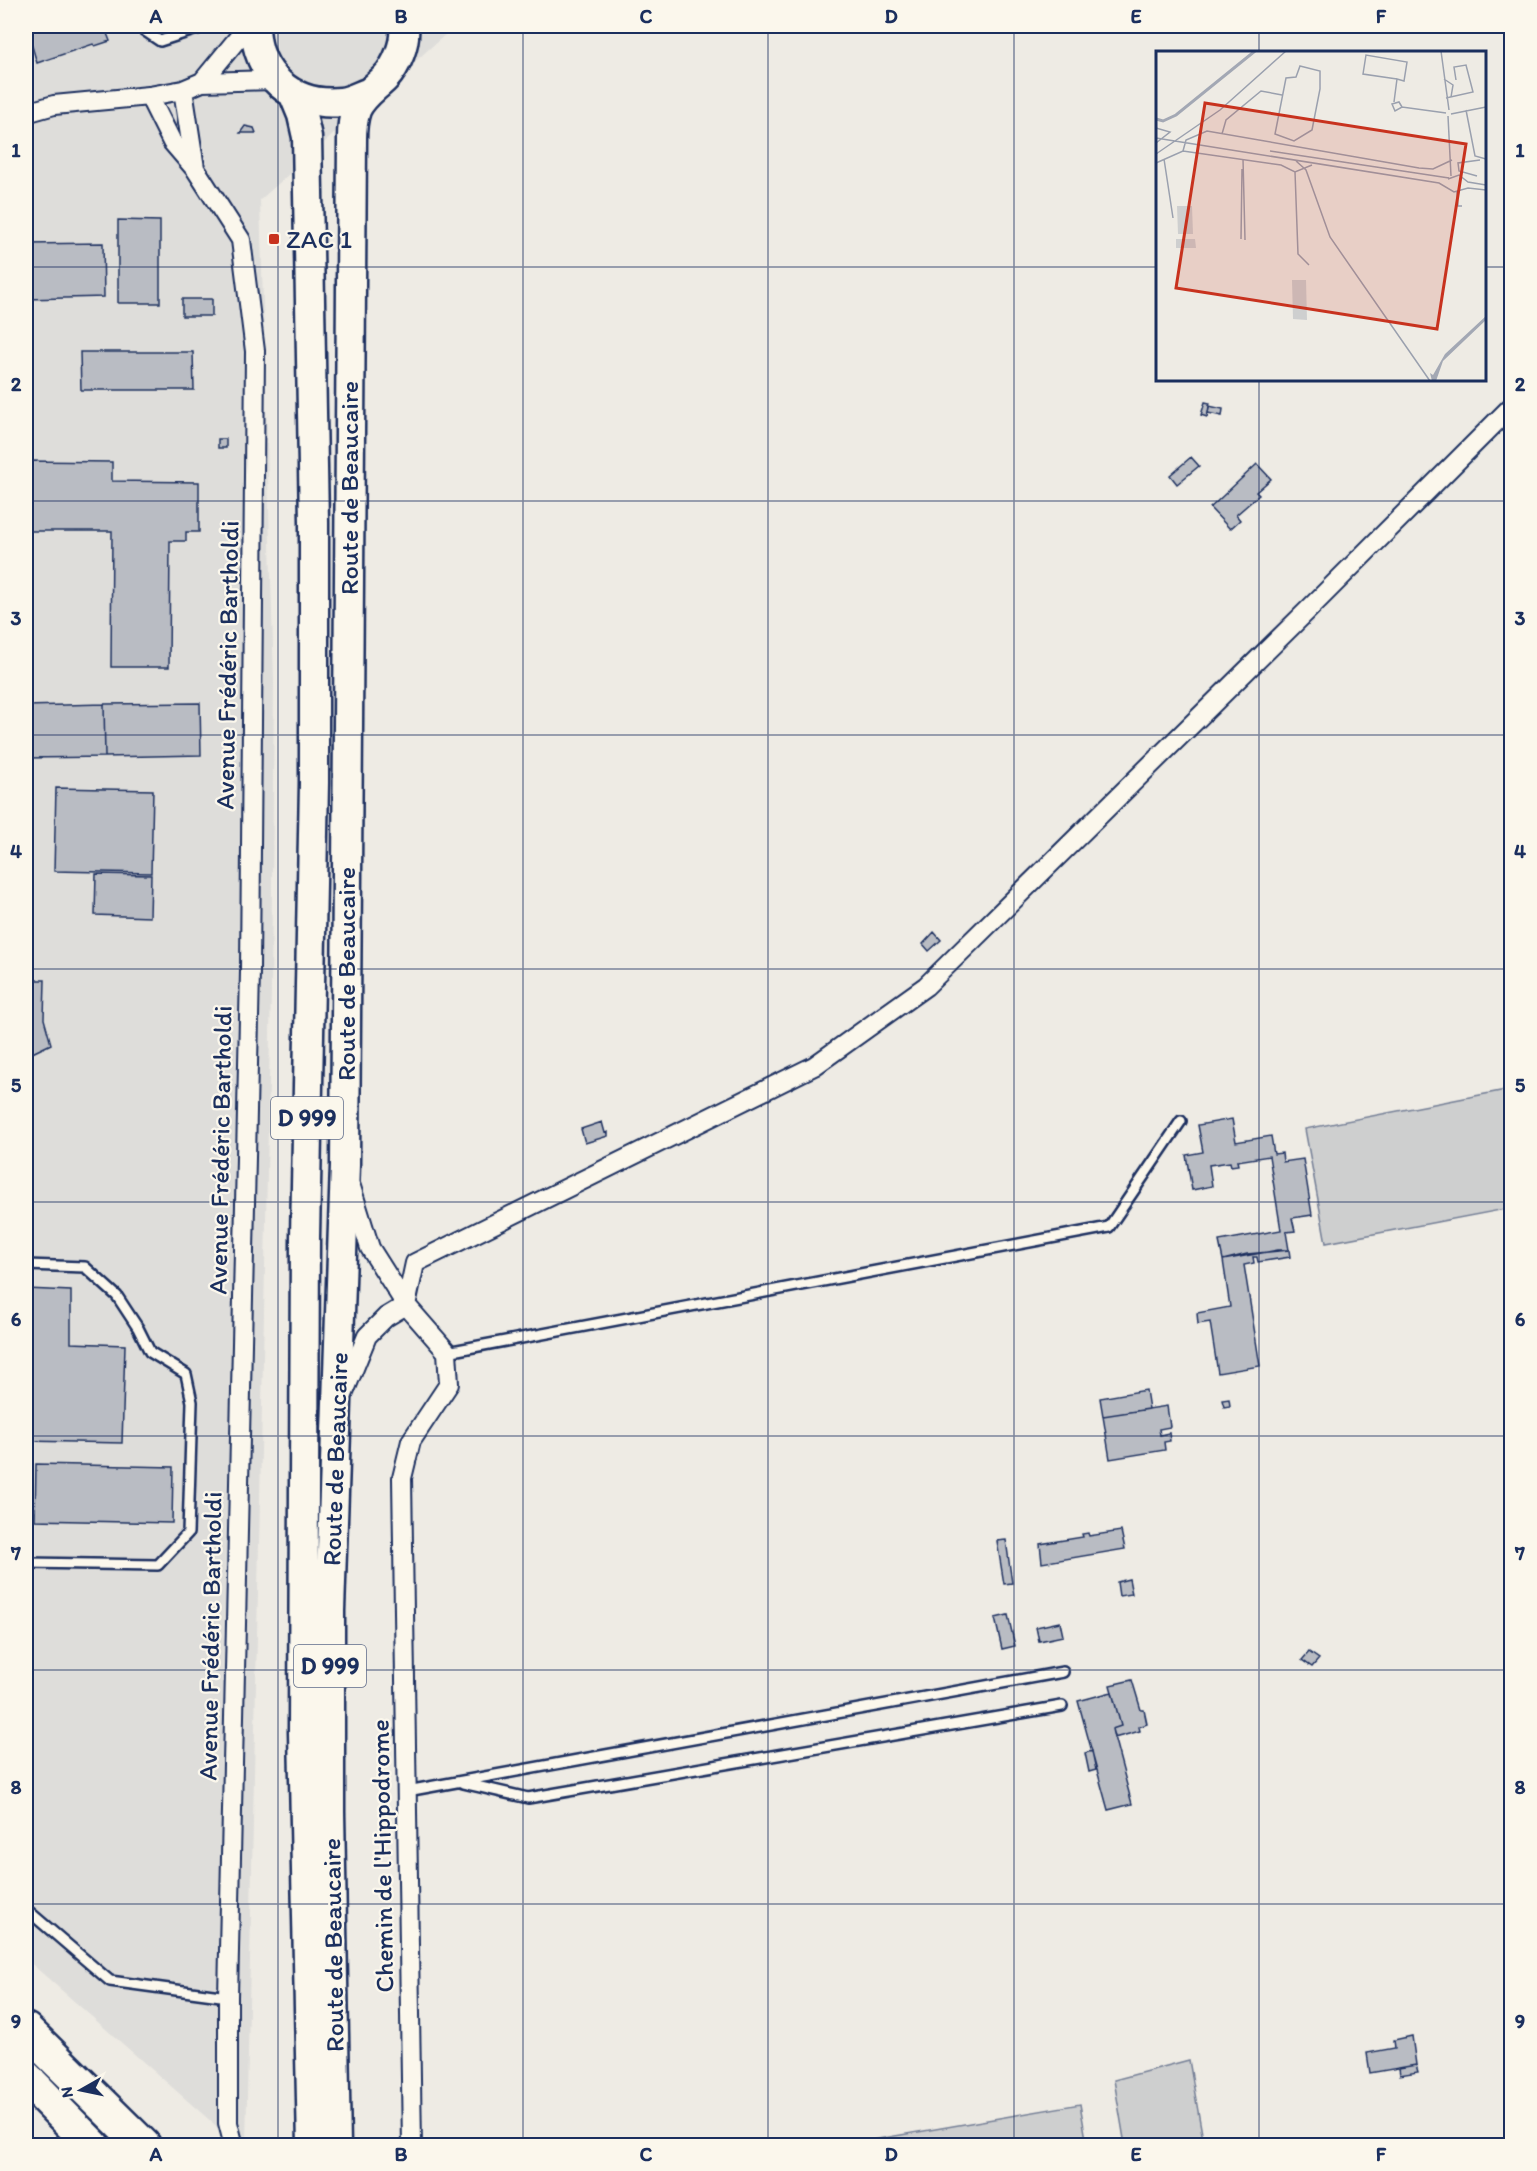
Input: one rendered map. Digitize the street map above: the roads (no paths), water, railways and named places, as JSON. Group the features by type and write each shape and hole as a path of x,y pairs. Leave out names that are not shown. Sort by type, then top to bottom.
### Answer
{"highway":[{"path":"26,2030 144,2145"},
{"path":"26,2078 93,2145"}],"main road":[{"name":"Route de Beaucaire","path":"255,26 255,40 262,61 284,86 302,115 307,137 314,522 314,783 305,1238 302,1599 312,2145"},
{"name":"Route de Beaucaire","path":"336,2145 330,1812 330,1659 345,1165 352,128 356,111 367,93 386,77 399,56 404,26"},
{"name":"Route de Beaucaire","path":"284,86 317,102 343,102 367,93"}],"street":[{"path":"202,82 248,26"},
{"path":"26,113 54,105 149,96 183,90 202,82 284,86"},
{"name":"Avenue Frédéric Bartholdi","path":"183,90 196,170"},
{"name":"Avenue Frédéric Bartholdi","path":"149,96 172,142 196,170 241,240 255,351 250,971 228,1997 228,2122 234,2145"},
{"path":"336,1411 368,1336 386,1317 406,1305 415,1263 814,1066 926,986 1512,406"},
{"path":"345,1165 369,1248 406,1305 447,1352"},
{"name":"Chemin de l'Hippodrome","path":"412,2145 402,1478 411,1441 449,1384 447,1352"}],"lane":[{"path":"142,26 142,29 160,41 206,26"},
{"path":"447,1352 1109,1227 1181,1121"},
{"path":"26,1265 85,1268 117,1296 138,1328 150,1352 186,1374 192,1402 188,1533 158,1565 26,1563"},
{"path":"406,1791 1063,1672"},
{"path":"458,1782 528,1798 1062,1706"},
{"path":"26,1909 110,1981 228,1997"}],"place":[{"name":"ZAC 1","path":"274,239"}]}
